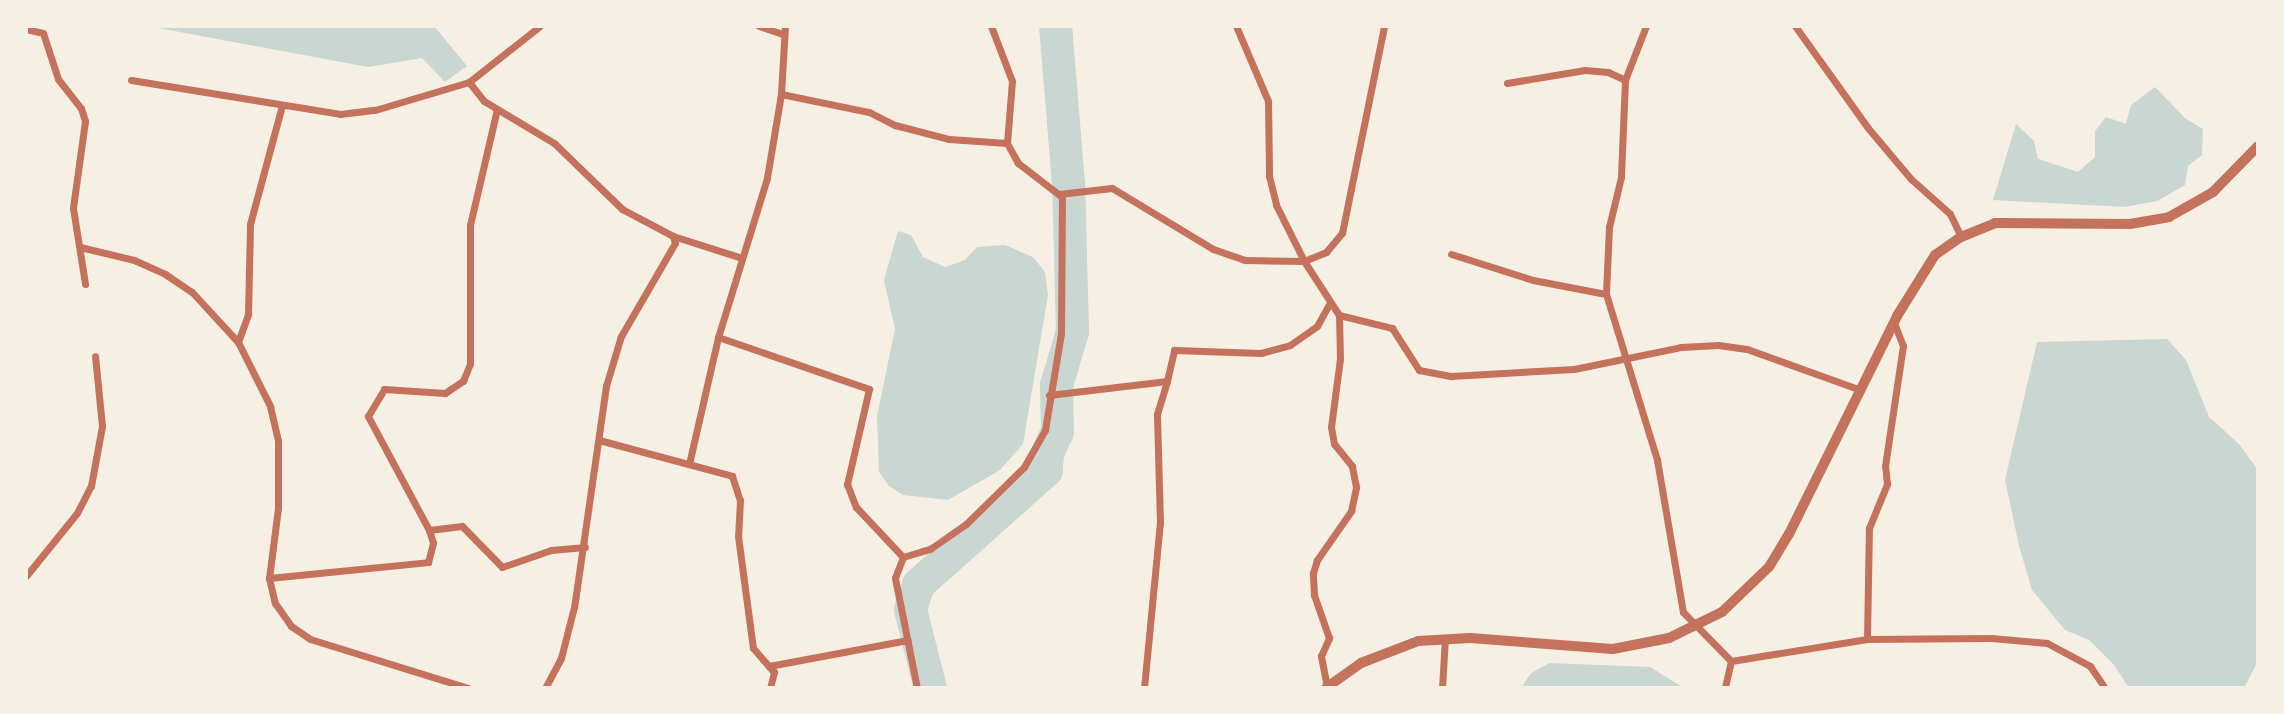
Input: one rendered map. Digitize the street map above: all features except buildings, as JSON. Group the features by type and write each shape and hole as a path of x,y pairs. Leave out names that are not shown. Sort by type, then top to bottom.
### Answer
{"street":[{"path":"131,80 340,114 375,110 469,82 540,26"},
{"path":"689,464 718,337 767,178 780,94 784,30 759,26"},
{"path":"991,26 1012,81 1007,143 1018,163 1060,194 1112,188 1213,248 1245,260 1304,261 1326,252 1342,233 1384,26"},
{"path":"1236,26 1268,101 1269,176 1276,205 1304,261 1329,304 1339,315 1392,328 1419,370 1451,376 1574,369 1628,360 1681,346 1718,345 1747,349 1861,390"},
{"path":"1646,26 1625,80 1621,177 1609,226 1606,294 1657,460 1683,612 1699,625 1731,661"},
{"path":"1795,26 1868,128 1911,179 1950,214 1961,237"},
{"path":"26,29 41,30 58,79 85,121 73,208 85,284"},
{"path":"1507,83 1585,70 1608,72 1625,80"},
{"path":"469,82 497,109 554,143 622,209 673,236 742,258"},
{"path":"780,94 869,112 895,125 949,139 1007,143"},
{"path":"238,342 248,314 250,224 282,104"},
{"path":"269,578 423,565 433,543 429,530 368,416 384,388 444,393 463,381 470,364 470,225 497,109"},
{"path":"1339,315 1340,359 1331,427 1334,444 1352,466 1356,487 1351,511 1317,560 1313,573 1314,595 1329,638 1321,656 1327,687 1388,649 1444,638 1613,649 1669,638 1699,625 1722,612 1769,567 1894,324 1935,255 1961,237 1995,223 2130,224 2169,216 2213,192 2258,146"},
{"path":"903,557 930,549 966,524 1024,467 1045,430 1061,333 1060,194"},
{"path":"545,688 561,658 585,547 606,386 621,336 674,243 673,236"},
{"path":"80,247 134,260 165,274 192,292 238,342 270,406 278,440 278,508 269,578 275,603 291,626 310,639 468,688"},
{"path":"1451,254 1533,280 1606,294"},
{"path":"1144,688 1160,523 1157,414 1174,350 1261,353 1290,345 1317,326 1329,304"},
{"path":"1867,639 1869,528 1887,484 1885,466 1903,345 1894,324"},
{"path":"718,337 869,389 847,484 856,507 903,557"},
{"path":"26,576 77,513 91,486 102,426 95,356"},
{"path":"1050,395 1167,381"},
{"path":"600,440 732,476 740,500 738,536 753,648 774,672 770,688"},
{"path":"429,530 462,526 502,567 551,550 585,547"},
{"path":"903,557 895,578 917,688"},
{"path":"1442,688 1444,638"},
{"path":"1731,661 1867,639 1991,638 2047,643 2090,666 2105,688"},
{"path":"769,666 908,640"},
{"path":"1726,688 1731,661"}],"shaded area":[{"path":"148,26 434,26 467,66 445,82 422,58 368,67"},
{"path":"2155,87 2186,119 2203,129 2202,155 2188,166 2185,185 2157,201 2124,207 1993,200 2016,124 2034,141 2038,159 2078,172 2095,157 2095,131 2106,117 2126,124 2131,105"},
{"path":"898,231 911,235 923,257 945,267 965,260 977,247 1005,245 1033,257 1045,272 1048,295 1023,444 1000,470 948,500 903,495 889,486 879,472 877,416 895,329 884,280"},
{"path":"2167,339 2186,360 2209,417 2239,444 2258,470 2258,661 2244,688 2129,688 2114,665 2089,640 2065,630 2032,590 2019,546 2005,480 2037,342"},
{"path":"1550,663 1650,667 1684,688 1521,688 1531,673"}],"waterway":[{"path":"930,688 910,609 918,584 1046,470 1047,453 1057,431 1056,385 1072,331 1068,183 1055,26"}]}
